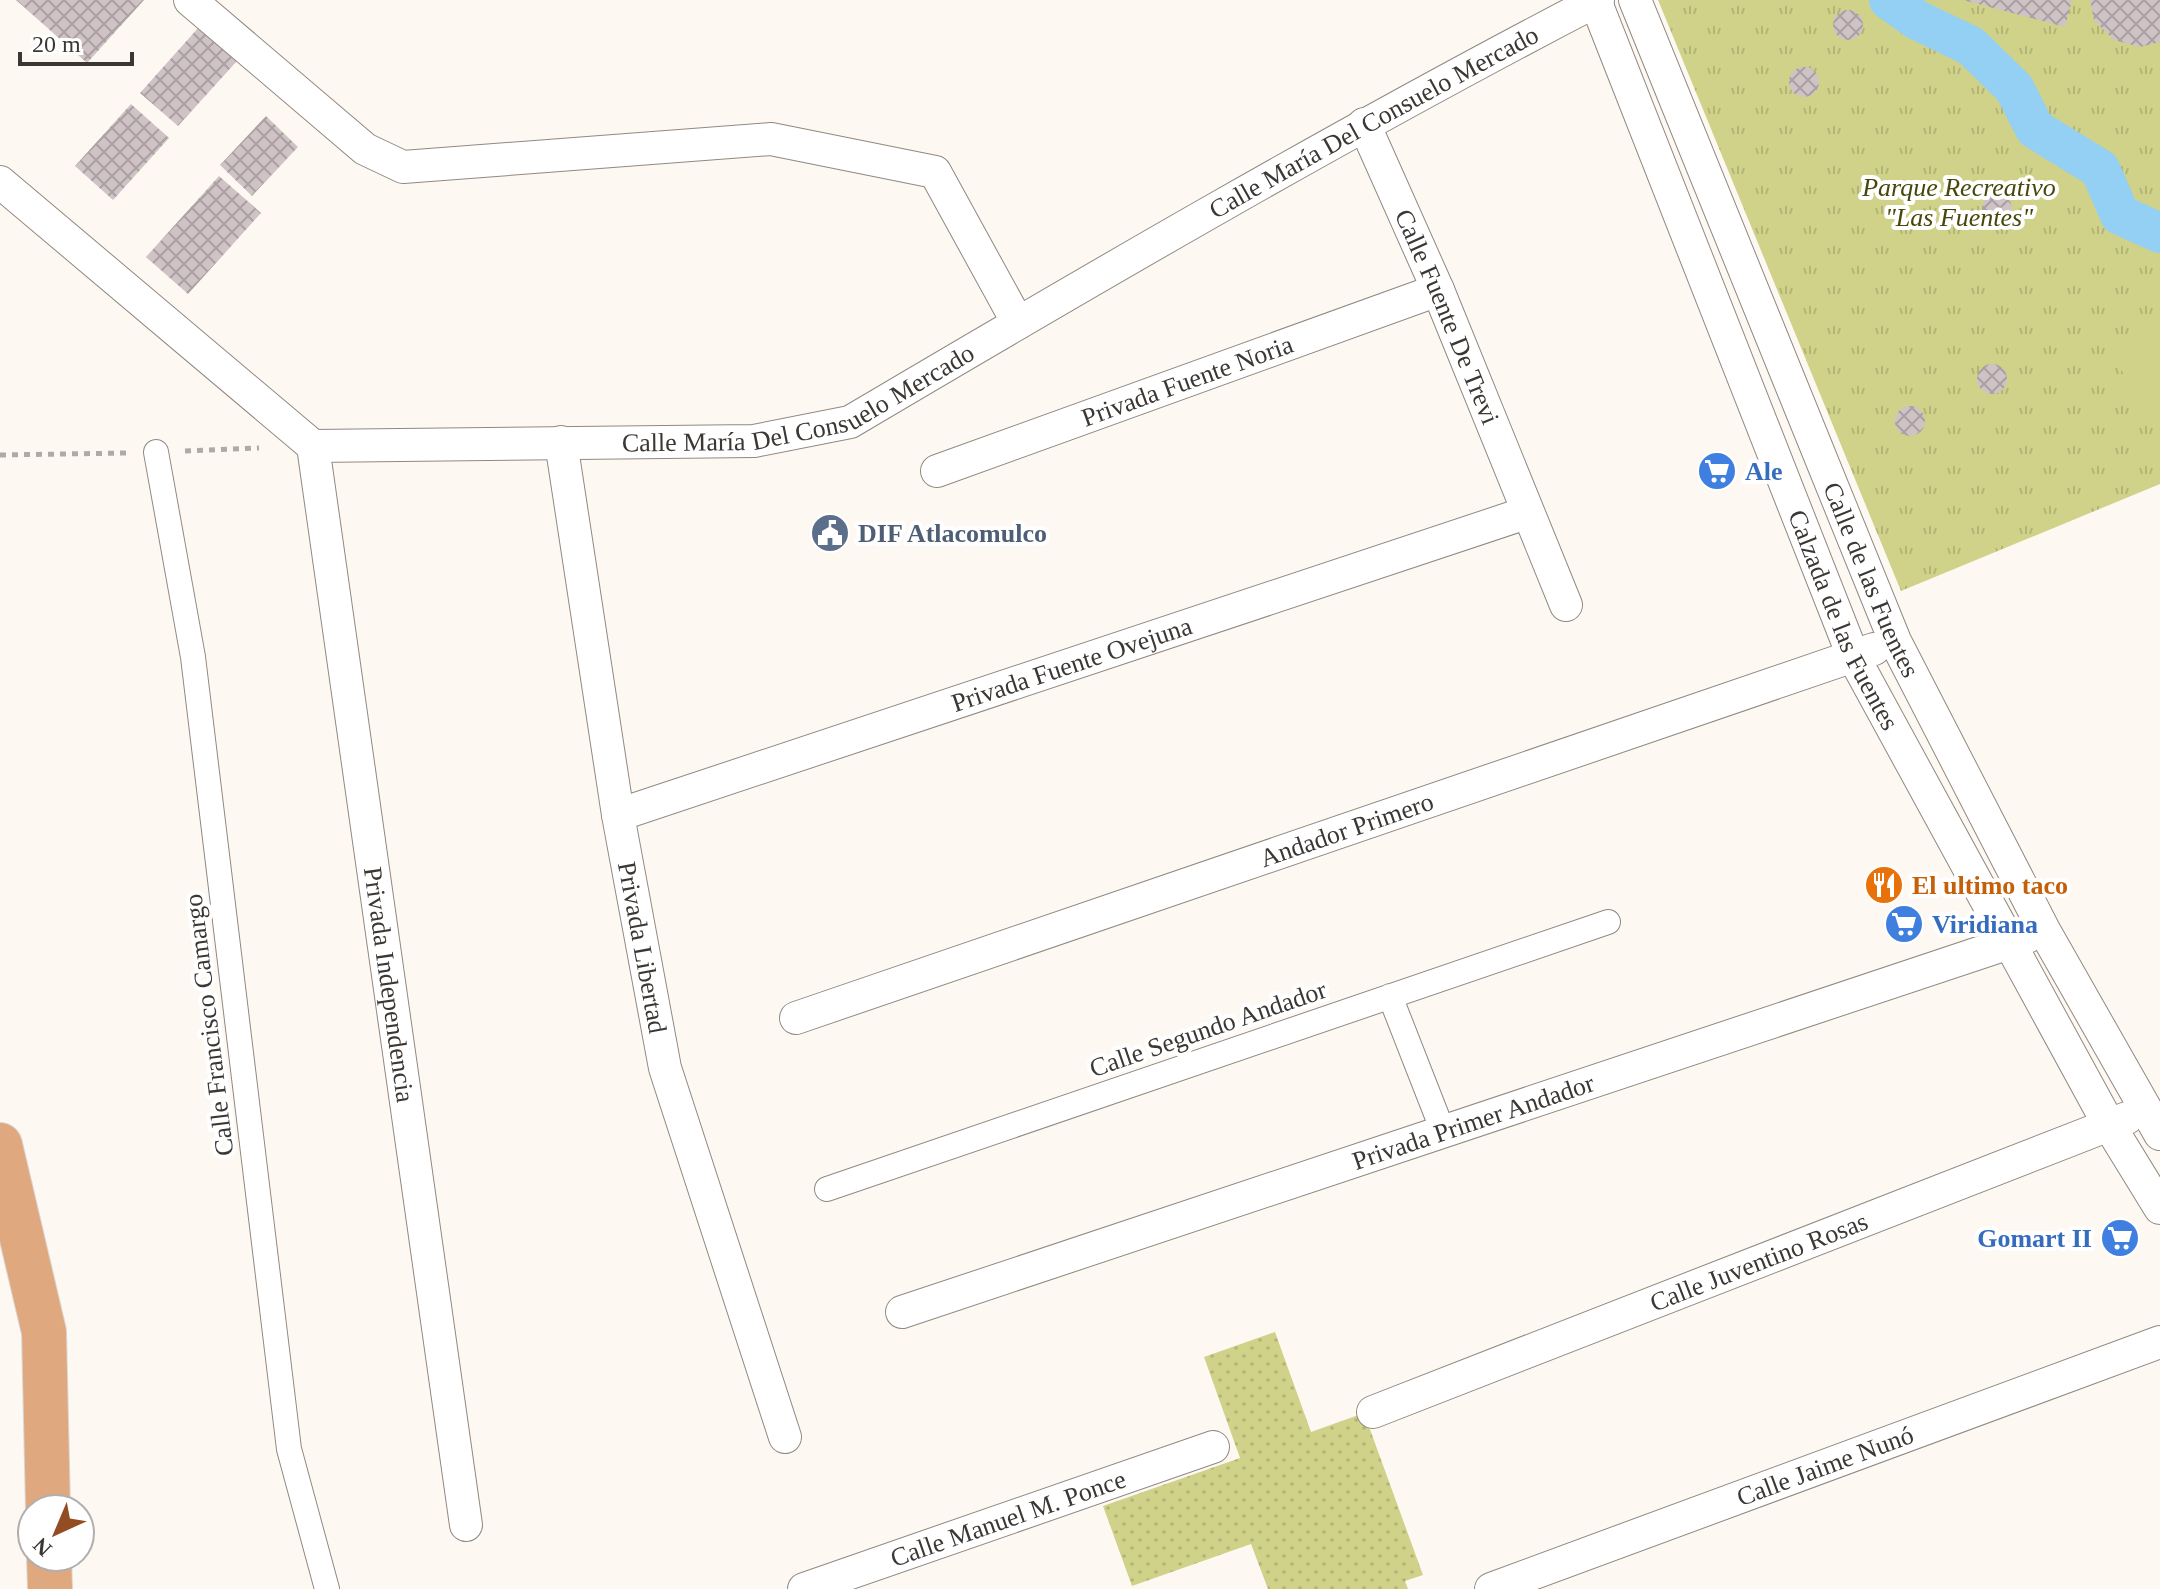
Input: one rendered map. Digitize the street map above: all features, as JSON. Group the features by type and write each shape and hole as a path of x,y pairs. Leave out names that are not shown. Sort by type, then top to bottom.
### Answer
{"main road":[{"path":"0,1145 44,1332 48,1493"}],"street":[{"path":"190,0 365,149 403,167 771,139 935,172 1018,323"},
{"name":"Calle de las Fuentes","path":"1635,0 1895,641 2045,932 2153,1123"},
{"name":"Calle María Del Consuelo Mercado","path":"313,446 754,441 850,422 1364,124 1466,73 1596,1"},
{"name":"Calzada de las Fuentes","path":"1596,1 1853,656 2109,1125 2160,1208"},
{"name":"Calle Fuente De Trevi","path":"1364,124 1438,290 1526,513 1566,605"},
{"path":"0,182 313,446"},
{"name":"Privada Fuente Noria","path":"937,471 1438,290"},
{"name":"Privada Libertad","path":"561,442 618,815 665,1068 785,1437"},
{"name":"Privada Independencia","path":"313,446 466,1525"},
{"name":"Calle Francisco Camargo","path":"156,452 193,657 289,1449 327,1589"},
{"name":"Privada Fuente Ovejuna","path":"618,815 1526,513"},
{"name":"Andador Primero","path":"796,1018 1895,641"},
{"name":"Calle Segundo Andador","path":"827,1189 1608,922"},
{"name":"Privada Primer Andador","path":"902,1312 2045,932"},
{"path":"1390,996 1444,1134"},
{"name":"Calle Juventino Rosas","path":"1373,1412 2109,1125 2153,1123"},
{"name":"Calle Jaime Nunó","path":"1491,1589 2160,1342"},
{"name":"Calle Manuel M. Ponce","path":"804,1589 1213,1447"}],"green space":[{"name":"Parque Recreativo \"Las Fuentes\"","path":"1658,0 2160,0 2160,484 1901,591"},
{"path":"2160,328 2160,422 2115,362"},
{"path":"1275,1332 1311,1432 1364,1413 1423,1575 1405,1581 1408,1589 1268,1589 1251,1544 1132,1586 1103,1506 1240,1458 1204,1357"}],"building":[{"path":"16,0 144,0 87,63"},
{"path":"1963,0 2072,0 2065,27"},
{"path":"2090,0 2160,0 2160,42 2140,47 2114,40 2094,20"},
{"path":"1848,10 1859,14 1863,25 1859,36 1848,40 1837,36 1833,25 1837,14"},
{"path":"199,27 237,61 178,126 140,93"},
{"path":"1804,67 1815,71 1819,82 1815,93 1804,97 1793,93 1789,82 1793,71"},
{"path":"131,104 169,138 113,200 75,166"},
{"path":"266,116 298,147 252,196 220,165"},
{"path":"219,176 261,213 188,294 146,257"},
{"path":"1997,194 2008,198 2012,209 2008,220 1997,224 1986,220 1982,209 1986,198"},
{"path":"1992,364 2003,368 2007,379 2003,390 1992,394 1981,390 1977,379 1981,368"},
{"path":"1910,406 1921,410 1925,421 1921,432 1910,436 1899,432 1895,421 1899,410"}],"waterway":[{"path":"1889,0 1917,20 1971,46 2014,88 2035,129 2100,169 2120,215 2160,233"}],"place":[{"name":"Ale","path":"1717,471"},
{"name":"DIF Atlacomulco","path":"830,533"},
{"name":"El ultimo taco","path":"1884,885"},
{"name":"Viridiana","path":"1904,924"},
{"name":"Gomart II","path":"2120,1238"}]}
